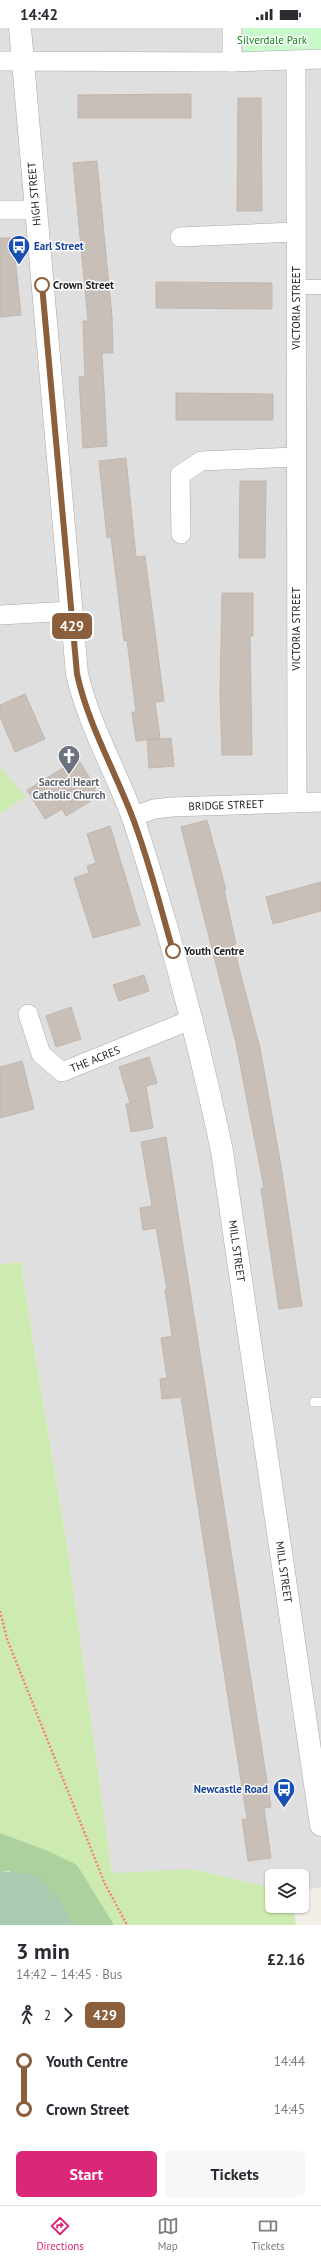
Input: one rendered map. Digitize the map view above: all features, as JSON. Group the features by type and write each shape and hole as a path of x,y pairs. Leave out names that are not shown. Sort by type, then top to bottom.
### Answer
{"street":[{"name":"HIGH STREET","path":"20,28 71,611 77,674 82,695"},
{"path":"232,28 232,62"},
{"path":"0,61 232,62 321,59"},
{"name":"VICTORIA STREET","path":"296,60 295,457 297,802"},
{"path":"0,210 36,210"},
{"path":"180,237 295,232"},
{"path":"296,287 321,287"},
{"path":"181,534 180,475 201,461 295,457"},
{"path":"0,615 71,611"},
{"name":"MILL STREET","path":"82,695 105,756 132,817 193,1019 222,1151 321,1825"},
{"name":"BRIDGE STREET","path":"132,817 154,809 172,807 321,802"},
{"name":"THE ACRES","path":"28,1014 41,1054 62,1072 193,1019"}],"path":[{"path":"0,1611 7,1639 106,1884 127,1925"}],"shaded area":[{"path":"0,28 321,28 321,1887 309,1890 309,1869 265,1869 265,1886 191,1869 112,1874 68,1551 21,1262 0,1264 0,813 25,797 0,767"}],"green space":[{"name":"Silverdale Park","path":"243,28 321,28 321,51 244,53"},
{"path":"0,767 26,797 0,813"},
{"path":"21,1262 68,1551 112,1873 191,1869 265,1886 265,1913 294,1913 296,1925 114,1925 46,1850 0,1833 0,1264"},
{"path":"0,1833 46,1850 77,1865 114,1925 74,1925 60,1900 9,1871 0,1871"},
{"path":"0,1871 35,1874 60,1900 74,1925 0,1925"}],"building":[{"path":"191,94 191,118 78,118 78,95"},
{"path":"238,98 261,98 262,211 237,211"},
{"path":"97,161 112,317 113,353 102,353 107,446 83,448 79,377 85,377 83,321 88,321 73,163"},
{"path":"0,238 13,238 21,315 0,317"},
{"path":"156,282 272,283 272,309 156,308"},
{"path":"176,393 273,394 273,420 176,420"},
{"path":"126,458 136,557 145,556 164,701 155,702 160,738 136,741 132,712 136,712 127,640 124,641 111,537 107,538 99,461"},
{"path":"240,481 266,481 265,558 239,558"},
{"path":"222,593 253,593 253,636 250,636 252,755 222,755 220,695"},
{"path":"25,694 45,739 15,752 0,717 0,705"},
{"path":"171,738 174,766 149,768 147,740"},
{"name":"Sacred Heart Catholic Church","path":"78,759 96,788 94,789 99,796 66,816 62,809 45,819 27,790"},
{"path":"207,820 226,890 224,890 236,944 233,945 260,1048 281,1166 302,1306 279,1309 261,1189 264,1188 236,1043 181,827"},
{"path":"110,826 140,925 93,938 74,878 89,873 87,866 96,863 87,834"},
{"path":"321,882 321,911 273,924 266,897"},
{"path":"144,975 149,991 119,1001 113,985"},
{"path":"71,1007 81,1039 56,1047 46,1016"},
{"path":"149,1057 157,1083 146,1086 153,1128 131,1132 126,1104 130,1103 119,1067"},
{"path":"22,1061 34,1109 0,1118 0,1067"},
{"path":"166,1137 271,1807 264,1808 271,1858 248,1861 242,1819 247,1819 181,1397 162,1399 160,1379 167,1378 161,1338 172,1336 165,1290 167,1289 156,1228 143,1230 140,1208 152,1206 141,1142"}],"bus line":[{"name":"429","path":"42,285 77,674 82,695 105,756 132,817 173,951"}],"place":[{"name":"Earl Street","path":"19,266"},
{"name":"Crown Street","path":"42,285"},
{"name":"Sacred Heart Catholic Church","path":"69,776"},
{"name":"Youth Centre","path":"173,951"},
{"name":"Newcastle Road","path":"284,1808"}]}
